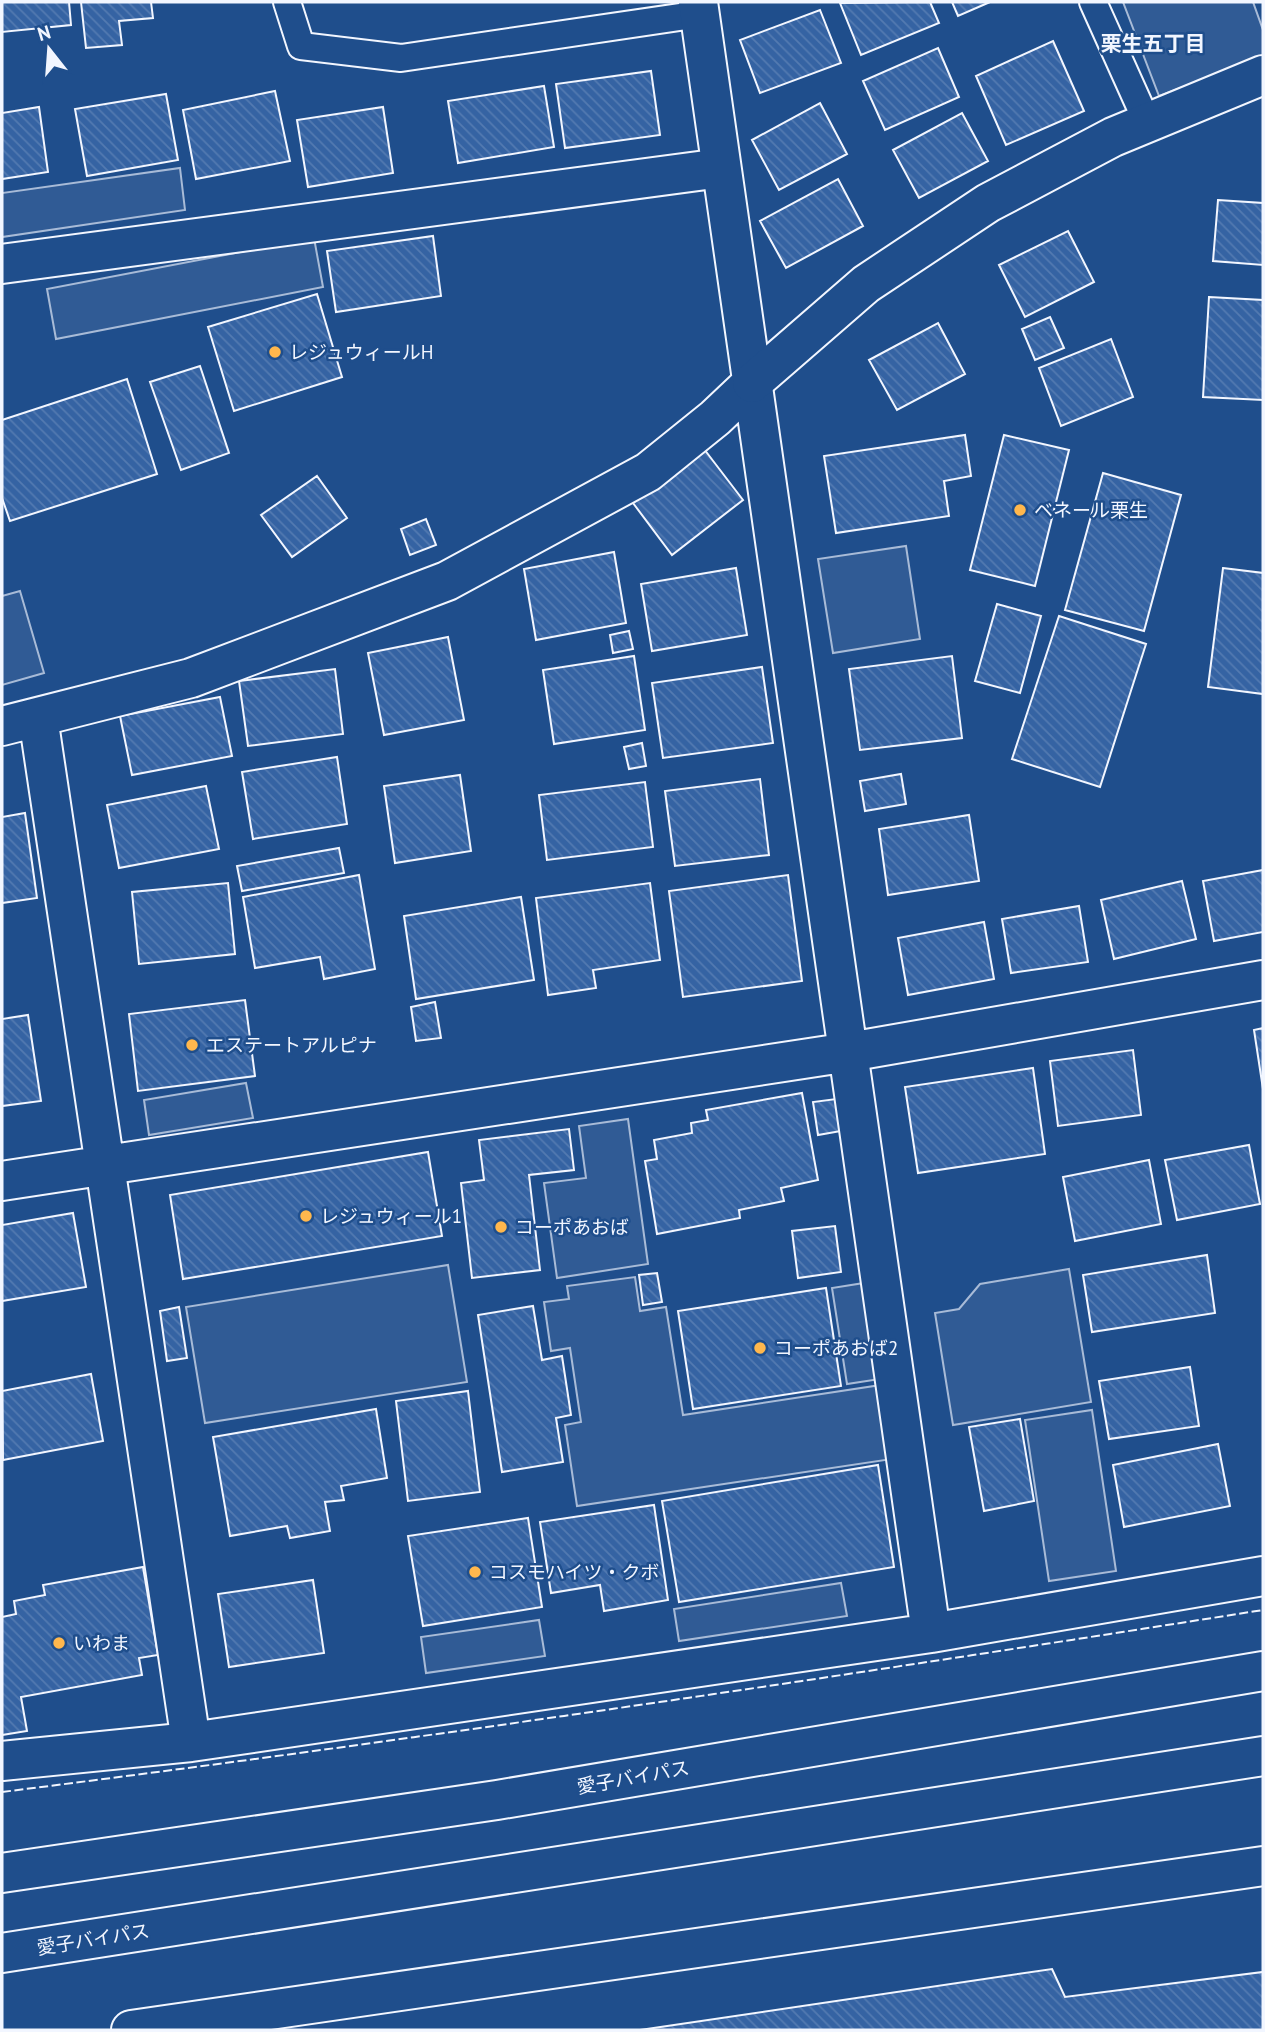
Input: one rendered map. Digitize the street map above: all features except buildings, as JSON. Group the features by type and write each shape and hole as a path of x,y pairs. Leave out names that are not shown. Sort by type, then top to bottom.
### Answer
{"main road":[{"path":"699,8 931,1633"},
{"path":"191,1742 103,1164 20,722 191,678 447,581 648,471 715,418 866,284 1000,197 1113,137 1263,75"},
{"path":"2,264 721,168"},
{"path":"2,1181 849,1052 1263,981"},
{"path":"2,1761 191,1742 931,1633 1263,1576"},
{"name":"愛子バイパス","path":"2,1873 497,1800 1263,1671"},
{"name":"愛子バイパス","path":"2,1953 1263,1756"},
{"path":"131,2030 1263,1866"}],"lane":[{"path":"288,2 301,46 401,58 699,8"},
{"path":"1093,2 1147,122"}],"shaded area":[{"path":"1123,2 1253,2 1263,30 1263,57 1159,96"},
{"path":"180,168 185,210 2,237 2,193"},
{"path":"314,238 323,287 56,339 47,289"},
{"path":"906,546 920,639 833,653 818,559"},
{"path":"20,591 44,673 2,685 2,596"},
{"path":"246,1083 253,1118 149,1135 144,1100"},
{"path":"628,1119 648,1264 557,1278 544,1183 586,1178 579,1126"},
{"path":"448,1265 467,1382 205,1423 186,1307"},
{"path":"1069,1269 1091,1402 953,1425 935,1313 959,1309 980,1284"},
{"path":"635,1277 640,1311 666,1307 683,1415 881,1385 892,1459 577,1506 565,1425 581,1422 570,1348 551,1351 544,1302 569,1299 567,1286"},
{"path":"864,1283 880,1379 847,1384 832,1288"},
{"path":"1092,1410 1116,1571 1049,1581 1025,1420"},
{"path":"841,1583 847,1616 679,1641 674,1609"},
{"path":"539,1620 545,1656 426,1673 421,1637"}],"fence":[{"path":"2,1792 633,1706 1263,1610"}],"place":[{"name":"レジュウィールH","path":"275,352"},
{"name":"ベネール栗生","path":"1020,510"},
{"name":"エステートアルピナ","path":"192,1045"},
{"name":"レジュウィール1","path":"306,1216"},
{"name":"コーポあおば","path":"501,1227"},
{"name":"コーポあおば2","path":"760,1348"},
{"name":"コスモハイツ・クボ","path":"475,1572"},
{"name":"いわま","path":"59,1643"}],"district":[{"name":"栗生五丁目","path":"1153,44"}]}
